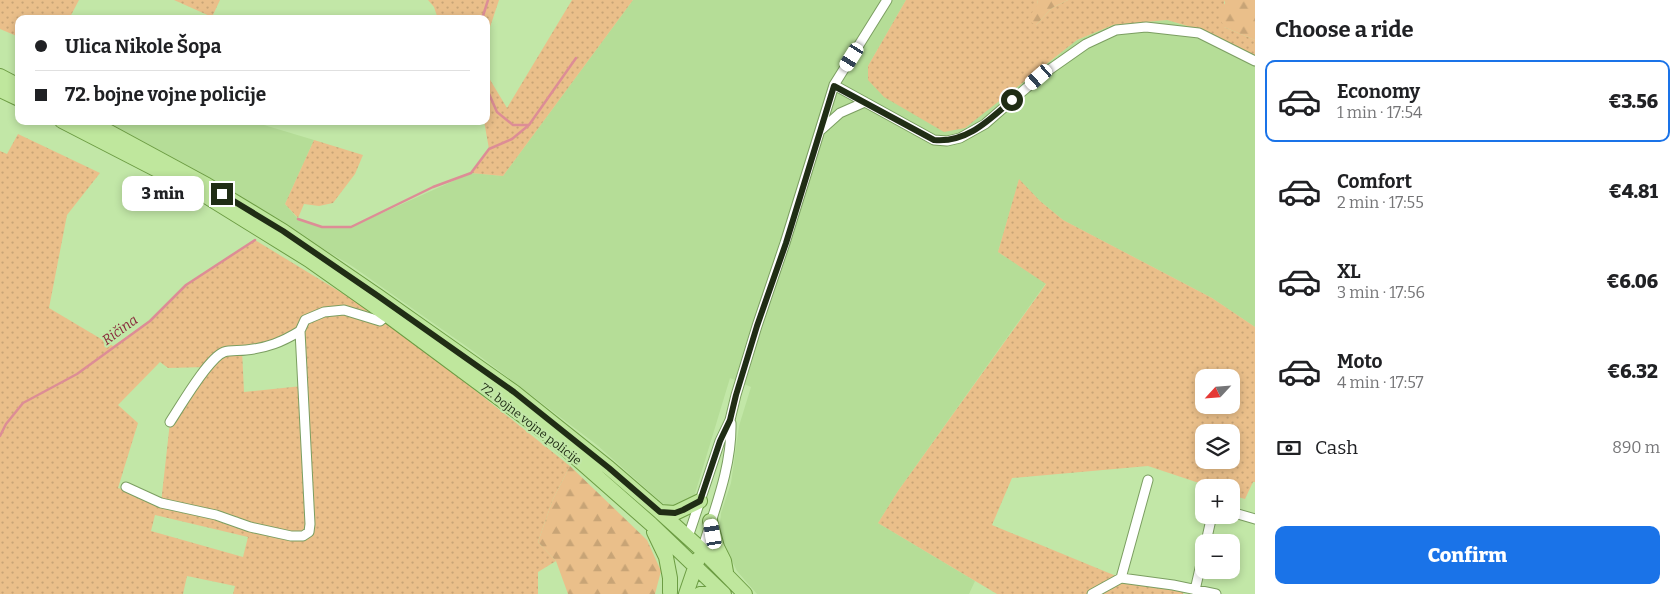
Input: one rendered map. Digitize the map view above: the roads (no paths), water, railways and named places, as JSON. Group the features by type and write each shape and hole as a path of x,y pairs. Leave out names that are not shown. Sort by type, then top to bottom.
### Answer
{"main road":[{"path":"0,76 15,84"},
{"path":"0,90 15,97"},
{"name":"72. bojne vojne policije","path":"70,125 196,190 309,260 387,315 551,437 683,553 723,594"},
{"name":"72. bojne vojne policije","path":"97,125 215,190 283,231 514,392 609,468 660,512 746,594"},
{"path":"660,512 675,513 700,501"},
{"path":"710,522 727,575"},
{"path":"651,524 666,557 670,578 670,593"},
{"path":"670,593 688,537"},
{"path":"686,594 702,550"},
{"path":"700,594 714,592 723,594"}],"street":[{"path":"688,537 720,441 730,420 757,326 786,243 834,86 887,0"},
{"path":"834,86 934,140 947,141 960,138 985,124 1039,77 1086,44 1116,30 1146,27 1199,33 1255,61"},
{"path":"820,130 840,113 865,102"},
{"path":"126,487 161,503 216,515 250,527 291,536 303,536 309,532 310,524 300,330 305,320 324,312 344,310 380,321 387,315"},
{"path":"170,422 216,357 224,352 264,348 285,340 300,330"},
{"path":"702,550 728,463 731,436 730,420"},
{"path":"1122,578 1148,480"},
{"path":"1240,515 1255,519"},
{"path":"1092,594 1122,578 1216,594"},
{"path":"1195,590 1198,579"}],"waterway":[{"path":"483,15 488,0"},
{"path":"298,219 322,227 351,227 433,187 471,173 489,149 512,139 529,125 576,58"},
{"path":"490,96 497,112 513,125 528,125"},
{"name":"Ričina","path":"0,436 6,424 23,403 77,374 150,321 186,285 255,240"}]}
